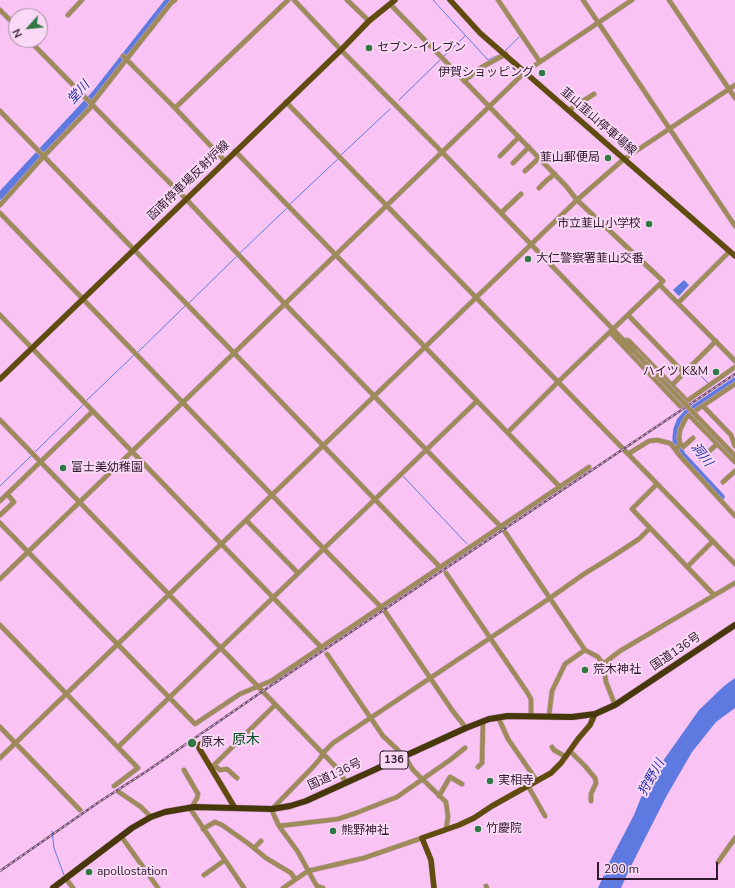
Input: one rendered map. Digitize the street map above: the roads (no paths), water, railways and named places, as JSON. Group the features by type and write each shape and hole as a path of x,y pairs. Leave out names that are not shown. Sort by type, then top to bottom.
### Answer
{"highway":[{"name":"国道136号","path":"53,888 132,828 151,817 165,812 190,807 272,809 285,807 298,804 483,721 508,716 577,717 596,714 615,705 735,625"}],"main road":[{"name":"韮山韮山停車場線","path":"450,0 480,33 506,54 735,256"},
{"name":"函南停車場反射炉線","path":"0,379 341,50 369,21 392,2"},
{"path":"434,888 432,864 422,838 474,818 556,768 590,725 596,714"},
{"path":"208,740 198,747 213,766 235,808"}],"street":[{"path":"68,15 82,0"},
{"path":"0,205 90,108 170,3 174,0"},
{"path":"175,108 288,0"},
{"path":"294,0 531,244 680,406 735,367"},
{"path":"347,0 369,21"},
{"path":"498,0 540,62"},
{"path":"584,0 735,226"},
{"path":"0,579 525,72 632,0"},
{"path":"669,0 735,98"},
{"path":"392,2 464,81 556,174 577,200 663,282 508,432"},
{"path":"0,10 8,18"},
{"path":"37,48 186,199 285,304 500,526 585,650 598,658 603,664 606,682 615,705"},
{"path":"464,81 482,67 506,54"},
{"path":"123,56 225,161"},
{"path":"0,758 577,200 624,159 735,85"},
{"path":"569,110 594,94"},
{"path":"286,102 735,564"},
{"path":"0,111 440,567"},
{"path":"500,156 519,137"},
{"path":"513,163 529,147"},
{"path":"235,151 560,487"},
{"path":"525,171 539,158"},
{"path":"539,188 556,174"},
{"path":"501,213 521,194"},
{"path":"0,213 381,607 466,728"},
{"path":"678,303 730,252"},
{"path":"660,285 735,361"},
{"path":"0,315 321,647"},
{"path":"628,315 684,373"},
{"path":"612,331 625,341 735,456"},
{"path":"625,341 629,341 687,401"},
{"path":"672,385 716,341"},
{"path":"735,384 689,415 683,422 680,430 678,447 680,456 735,516"},
{"path":"118,747 477,401"},
{"path":"703,406 731,435 735,446"},
{"path":"0,500 93,411"},
{"path":"689,415 735,462"},
{"path":"0,420 338,769 346,782"},
{"path":"628,454 653,440 661,440 678,447 683,447 693,438"},
{"path":"701,459 717,444"},
{"path":"0,523 195,724 240,694 271,681 589,467"},
{"path":"723,482 735,471"},
{"path":"657,484 632,509 714,595"},
{"path":"0,515 14,502 7,494"},
{"path":"246,520 298,574"},
{"path":"323,888 315,883 298,852 279,826 272,809 334,743 584,574 639,539 650,528"},
{"path":"686,566 713,541"},
{"path":"446,573 529,696 531,702 531,716"},
{"path":"603,664 620,651 735,583"},
{"path":"0,625 138,768 114,786"},
{"path":"549,716 551,694 566,664 585,650"},
{"path":"327,654 382,736 404,756 411,767 445,801 448,819 446,829"},
{"path":"237,778 228,768 220,770 213,766 275,705"},
{"path":"498,717 508,739 536,781"},
{"path":"478,767 482,763 483,721"},
{"path":"0,727 80,810"},
{"path":"552,747 554,750 566,757"},
{"path":"279,826 343,818 397,797 465,748"},
{"path":"570,751 595,778 596,783 591,794 591,801"},
{"path":"184,770 198,794 197,798 190,807 203,829 244,888"},
{"path":"439,796 450,777 462,784"},
{"path":"528,786 545,816"},
{"path":"119,792 141,807 151,817"},
{"path":"203,829 214,822 227,828 266,858 291,873 296,879"},
{"path":"121,836 158,888"},
{"path":"283,888 308,871 364,858 422,838"},
{"path":"718,862 735,838"},
{"path":"254,848 261,841"},
{"path":"204,875 225,860"},
{"path":"66,879 73,888"}],"water":[{"path":"684,280 689,285 679,296 673,290"},
{"name":"狩野川","path":"735,678 735,708 716,722 692,752 666,797 621,888 598,888 634,815 646,785 699,710 724,686"}],"waterway":[{"name":"堂川","path":"0,196 95,94 169,0"},
{"path":"433,0 488,60 501,54"},
{"path":"444,56 465,36"},
{"path":"505,51 519,37"},
{"path":"399,100 440,60"},
{"path":"341,155 390,109"},
{"path":"289,205 339,158"},
{"path":"240,253 287,208"},
{"path":"189,303 237,256"},
{"path":"137,353 186,305"},
{"path":"86,401 134,355"},
{"path":"692,367 708,383"},
{"name":"洞川","path":"721,497 682,455 676,442 676,437 680,421 687,413 735,381"},
{"path":"35,452 84,404"},
{"path":"0,486 31,456"},
{"path":"403,476 467,544"},
{"path":"52,831 54,848 64,875"}],"railway":[{"path":"0,871 263,691 735,374"}],"place":[{"name":"セブン-イレブン","path":"369,48"},
{"name":"伊賀ショッピング","path":"542,73"},
{"name":"韮山郵便局","path":"608,158"},
{"name":"市立韮山小学校","path":"649,224"},
{"name":"大仁警察署韮山交番","path":"528,259"},
{"name":"ハイツ K&M","path":"716,372"},
{"name":"富士美幼稚園","path":"63,468"},
{"name":"荒木神社","path":"585,670"},
{"name":"原木","path":"192,743"},
{"name":"実相寺","path":"490,781"},
{"name":"竹慶院","path":"478,829"},
{"name":"熊野神社","path":"333,831"},
{"name":"apollostation","path":"89,872"}],"district":[{"name":"原木","path":"246,741"}]}
